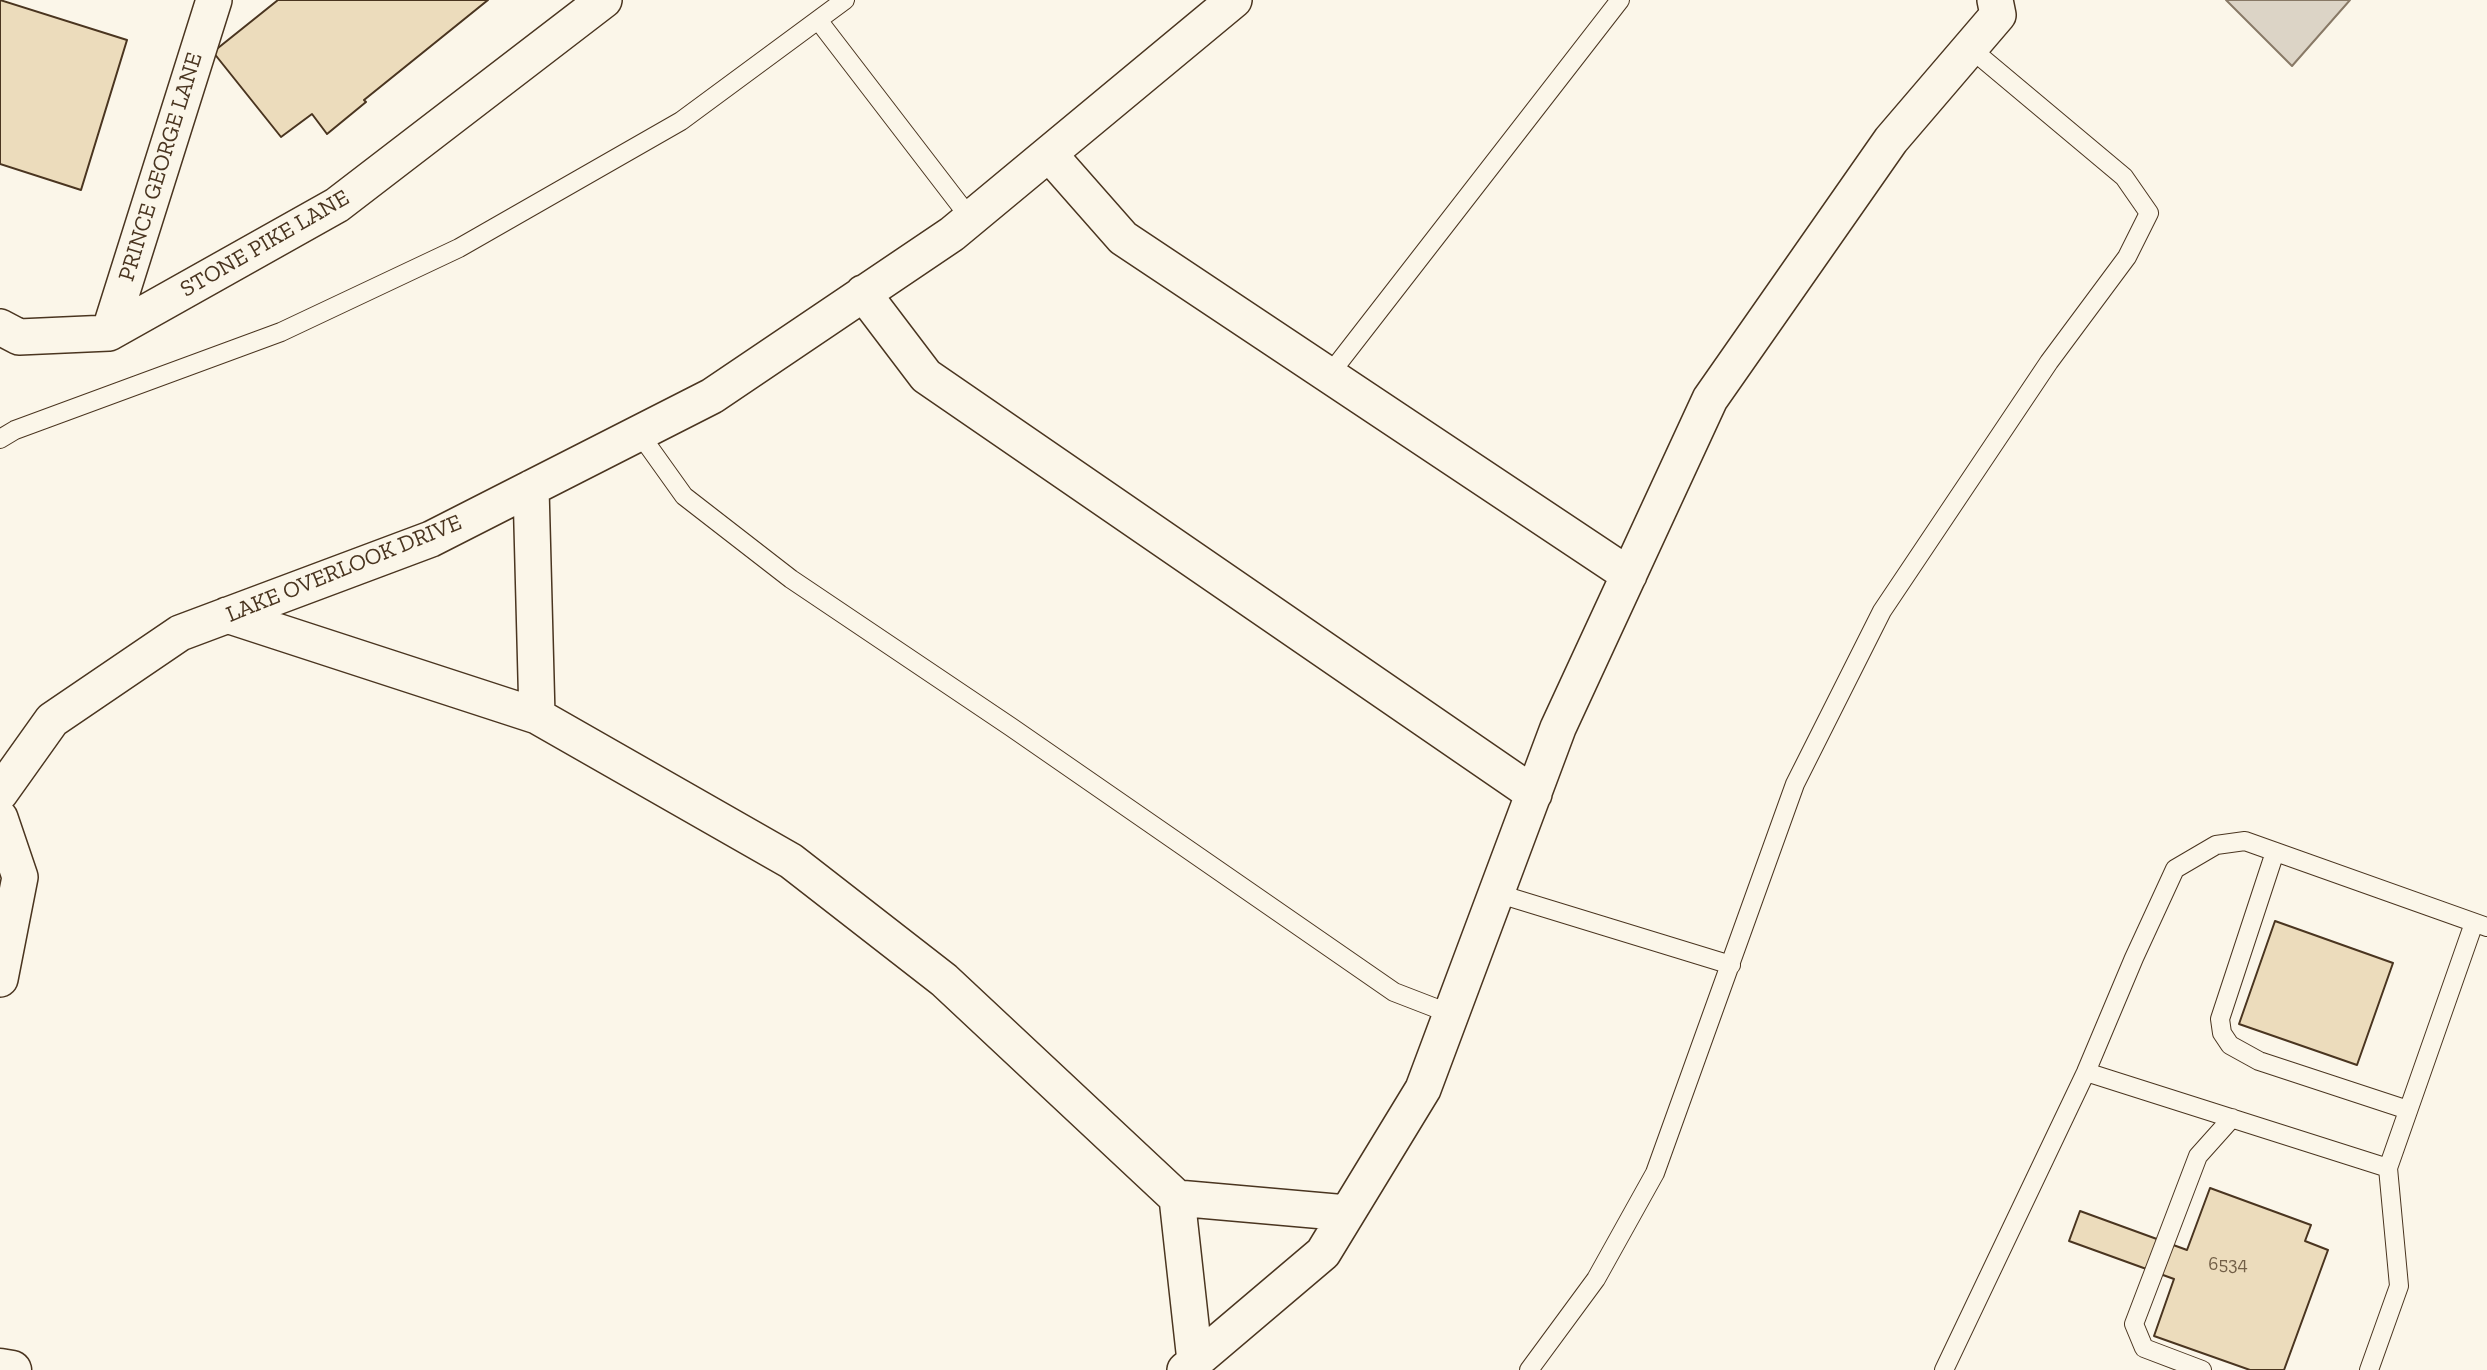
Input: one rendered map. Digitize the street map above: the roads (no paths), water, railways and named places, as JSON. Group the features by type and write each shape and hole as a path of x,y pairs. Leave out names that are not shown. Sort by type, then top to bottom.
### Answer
{"street":[{"name":"PRINCE GEORGE LANE","path":"109,333 214,0"},
{"name":"STONE PIKE LANE","path":"0,327 19,337 109,333 337,205 604,0"},
{"name":"LAKE OVERLOOK DRIVE","path":"4,780 52,720 180,633 431,539 712,396 952,234 1234,0"},
{"path":"1190,1366 1323,1253 1423,1089 1558,728 1710,399 1891,140 1998,15 1995,0"},
{"path":"1049,154 1123,238 1629,575"},
{"path":"863,293 926,376 1534,794"},
{"path":"531,488 537,716"},
{"path":"227,615 537,716 791,861 944,980 1177,1198 1347,1213"},
{"path":"0,818 20,877 0,975"},
{"path":"1177,1198 1190,1366"},
{"path":"0,1368 12,1370"}],"lane":[{"path":"0,439 15,430 281,332 459,248 681,121 845,0"},
{"path":"1329,375 1620,0"},
{"path":"818,20 970,218"},
{"path":"1529,1370 1596,1279 1655,1173 1795,784 1882,611 2049,362 2127,257 2148,213 2124,177 1970,48"},
{"path":"639,433 684,496 791,579 1011,727 1394,992 1451,1014"},
{"path":"1948,1369 2086,1072 2175,869 2216,845 2245,841 2480,925 2388,1168 2399,1286 2369,1370"},
{"path":"2275,852 2220,1018 2222,1033 2230,1045 2259,1061 2409,1110"},
{"path":"1496,893 1731,965"},
{"path":"2086,1072 2388,1168"},
{"path":"2202,1370 2144,1348 2134,1324 2197,1156 2232,1118"}]}
